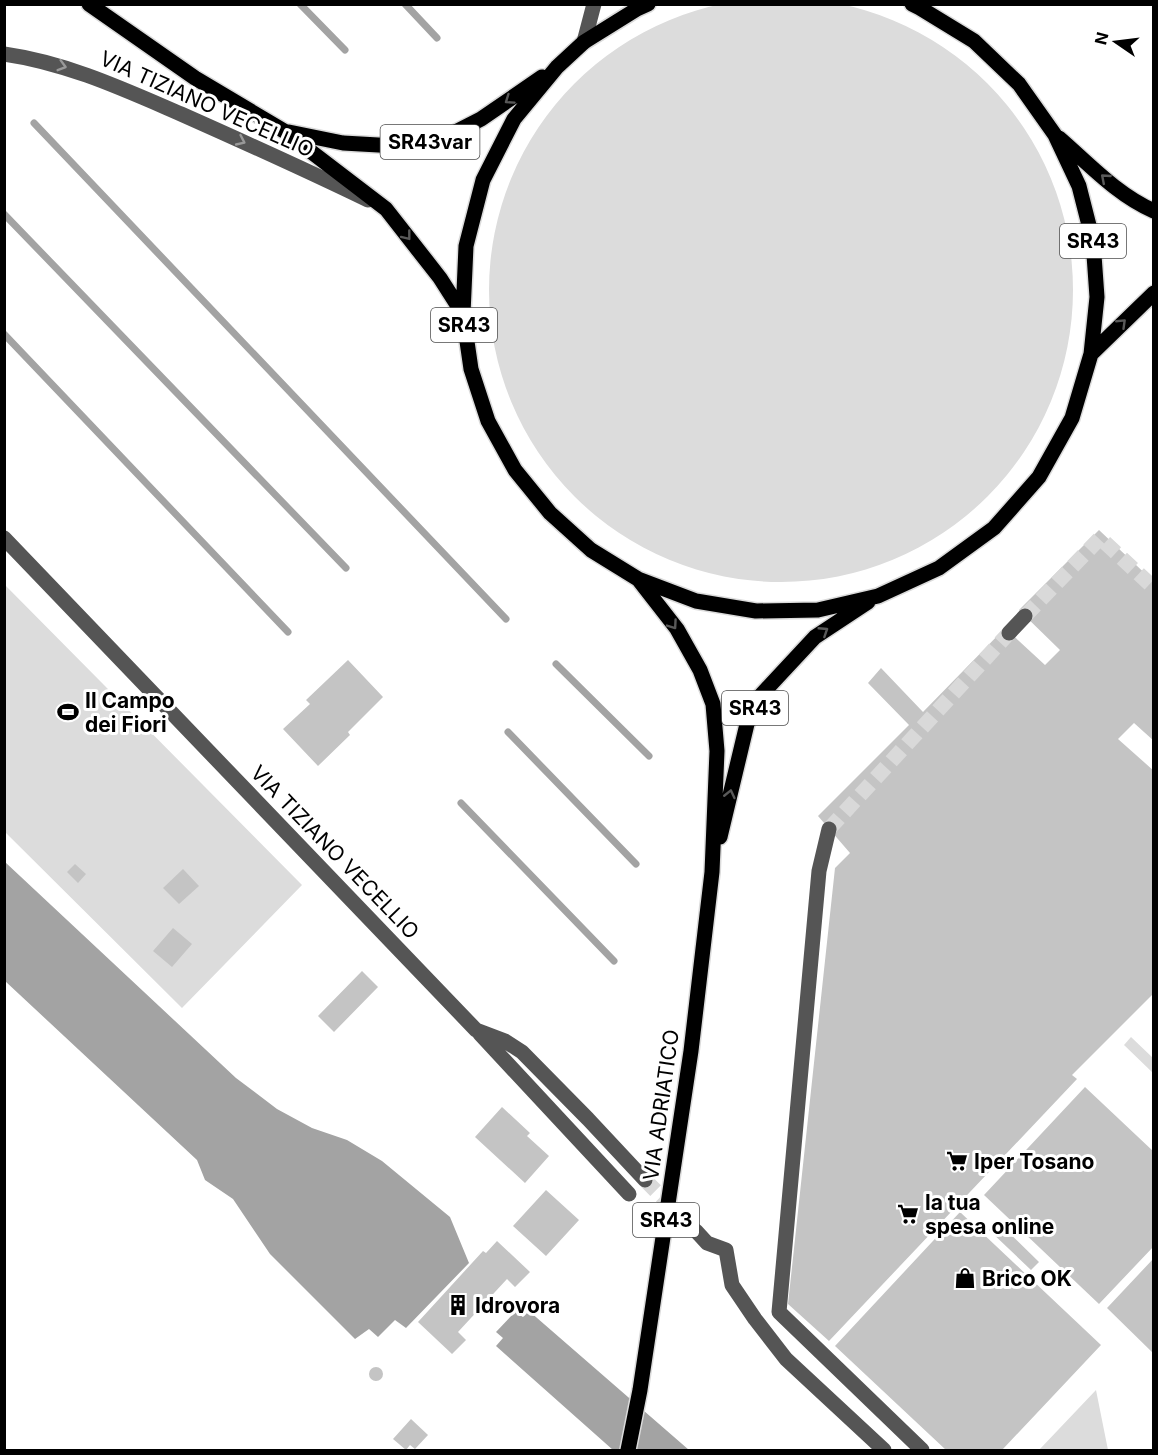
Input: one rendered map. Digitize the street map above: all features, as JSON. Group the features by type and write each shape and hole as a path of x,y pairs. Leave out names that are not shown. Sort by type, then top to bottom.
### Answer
{"main road":[{"name":"SR43var","path":"89,4 195,78 284,131 387,209 440,278 463,314"},
{"name":"SR43","path":"648,4 584,42 557,67 514,120 483,180 465,246 463,314 471,369 488,422 515,470 550,513 591,550 638,579 696,601 756,611 818,609 878,596 939,568 994,528 1039,477 1072,418 1091,354 1097,297 1093,241 1079,186 1055,135 1019,84 974,41 912,4"},
{"name":"SR43var","path":"284,131 343,143 396,146 438,141 481,119 557,67"},
{"name":"SR43","path":"1055,135 1112,184 1154,211"},
{"name":"SR43","path":"1091,354 1154,293"},
{"name":"VIA ADRIATICO","path":"628,1450 640,1390 691,1051 712,872 717,751 713,704 700,670 677,629 638,579"},
{"name":"VIA ADRIATICO","path":"712,872 747,724 761,695 815,637 878,596"}],"street":[{"path":"584,42 594,4"},
{"name":"VIA TIZIANO VECELLIO","path":"4,54 33,58 80,71 387,209"},
{"name":"VIA TIZIANO VECELLIO","path":"4,538 476,1030 505,1041 522,1052 645,1180"},
{"path":"1009,633 1025,616"},
{"path":"829,829 819,871 779,1312 922,1450"},
{"path":"476,1030 629,1194"},
{"path":"696,1231 707,1243 726,1250 732,1285 786,1359 884,1450"}],"shaded area":[{"path":"781,-2 838,3 893,20 943,47 988,83 1024,128 1051,178 1068,233 1073,290 1068,347 1051,402 1024,452 988,497 943,533 893,560 838,577 781,582 724,577 669,560 619,533 574,497 538,452 511,402 494,347 489,290 494,233 511,178 538,128 574,83 619,47 669,20 724,3"},
{"name":"Il Campo dei Fiori","path":"4,584 302,885 182,1008 5,832"},
{"path":"5,862 236,1078 277,1109 312,1128 347,1140 382,1161 450,1217 469,1263 406,1328 395,1320 378,1337 369,1329 355,1339 270,1254 233,1199 205,1180 197,1160 5,981"},
{"path":"1131,1037 1153,1058 1153,1073 1124,1045"},
{"path":"529,1311 689,1450 613,1450 496,1346 503,1338 496,1332 515,1312 523,1317"},
{"path":"1096,1390 1108,1450 1039,1450"}],"building":[{"path":"1099,530 1154,582 1154,741 1134,723 1118,739 1154,771 1154,993 1072,1075 1077,1079 829,1341 788,1304 835,868 850,853 818,816 909,725 868,683 881,668 923,712 1005,628 1045,665 1060,650 1019,610"},
{"path":"348,660 383,697 348,732 350,735 318,766 283,729 310,704 306,700"},
{"path":"75,864 86,874 78,883 67,872"},
{"path":"183,869 199,886 179,904 163,888"},
{"path":"173,928 192,944 172,967 153,951"},
{"path":"362,971 378,987 334,1032 318,1016"},
{"path":"1085,1087 1154,1152 1154,1246 1099,1304 984,1195"},
{"path":"502,1107 530,1133 527,1136 549,1156 525,1183 475,1137"},
{"path":"546,1190 579,1220 546,1256 513,1226"},
{"name":"Brico OK","path":"960,1212 1101,1345 1002,1450 946,1450 835,1346"},
{"path":"998,1222 1039,1262 1031,1270 989,1230"},
{"name":"Idrovora","path":"497,1241 530,1272 515,1287 507,1279 458,1332 466,1340 452,1354 418,1322 483,1251 486,1253"},
{"path":"1154,1258 1154,1354 1107,1308"},
{"path":"376,1367 381,1369 383,1374 381,1379 376,1381 371,1379 369,1374 371,1369"},
{"path":"411,1419 428,1435 415,1449 410,1445 406,1450 393,1439"}],"waterway":[{"path":"300,4 345,50"},
{"path":"405,4 437,38"},
{"path":"34,123 506,619"},
{"path":"4,214 346,568"},
{"path":"4,334 288,632"},
{"path":"556,664 649,756"},
{"path":"508,732 636,864"},
{"path":"461,803 614,961"}],"tunnel":[{"path":"1025,616 1100,538 1154,588"},
{"path":"829,829 1009,633"},
{"path":"645,1180 696,1231"}],"place":[{"name":"Il Campo dei Fiori","path":"68,712"},
{"name":"Iper Tosano","path":"957,1161"},
{"name":"la tua spesa online","path":"908,1214"},
{"name":"Brico OK","path":"965,1278"},
{"name":"Idrovora","path":"458,1305"}]}
